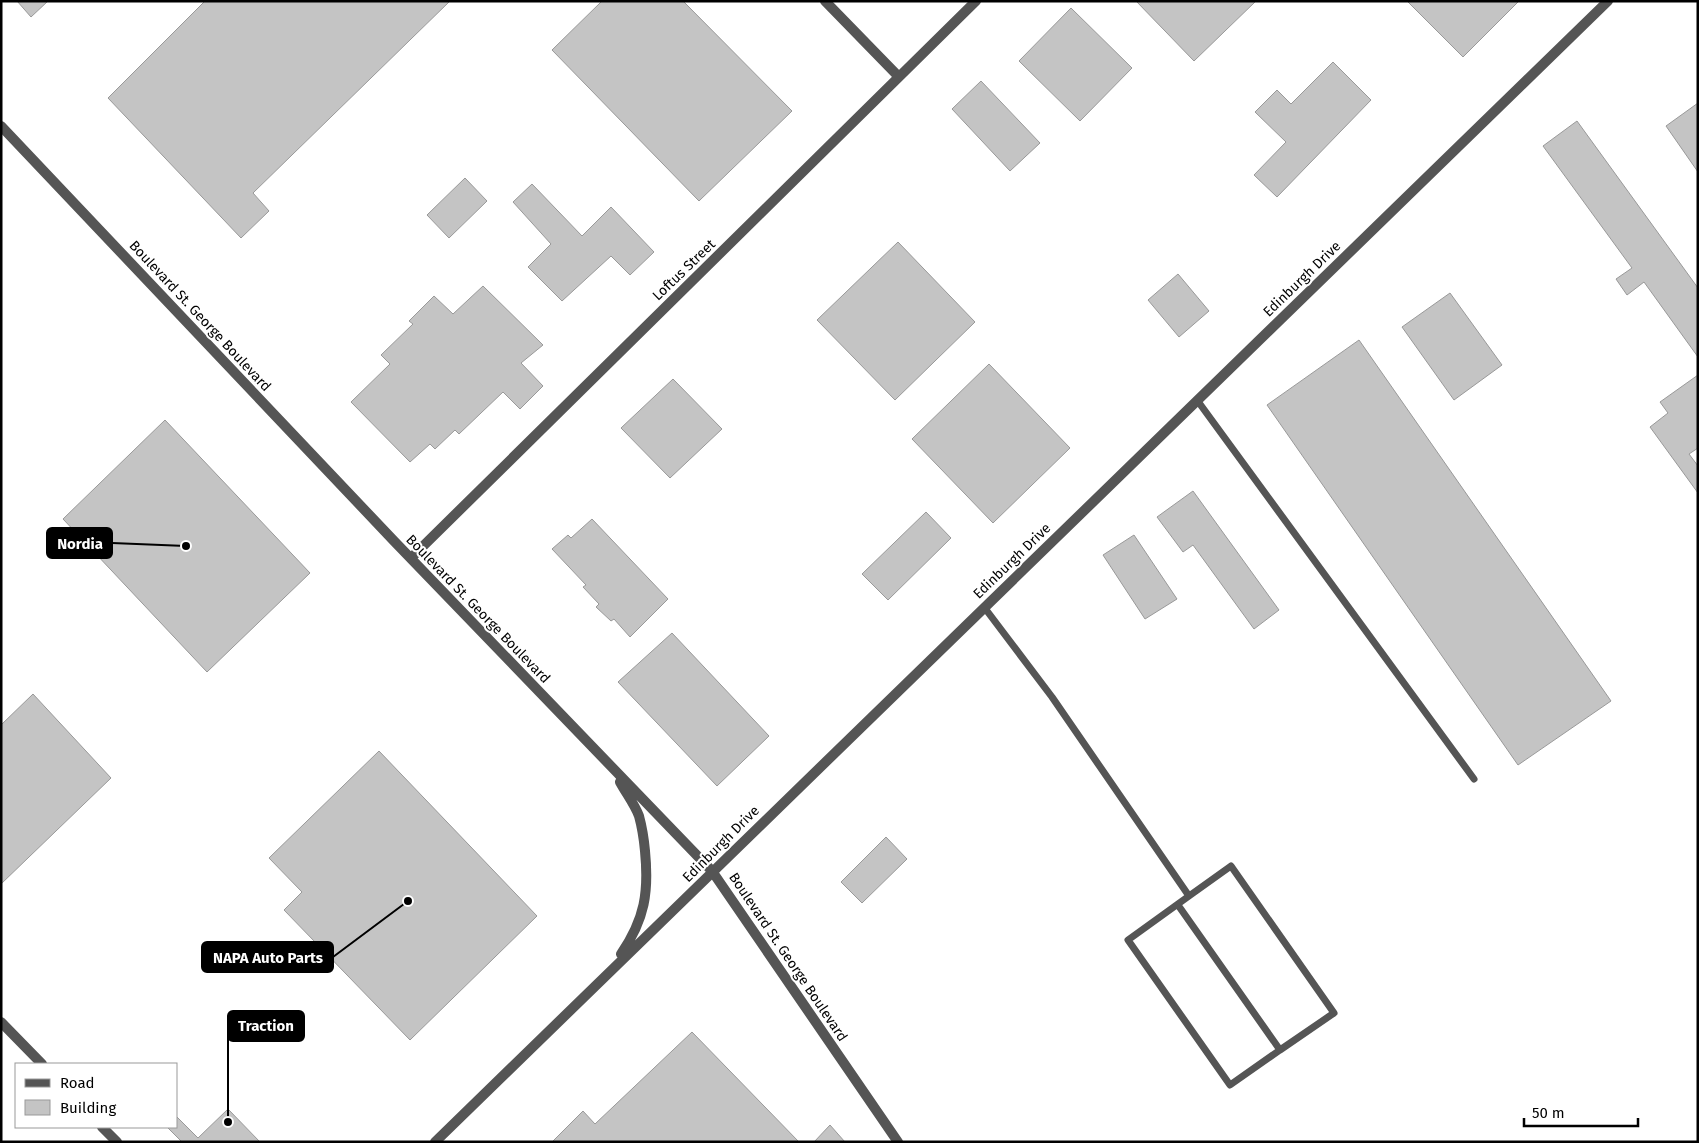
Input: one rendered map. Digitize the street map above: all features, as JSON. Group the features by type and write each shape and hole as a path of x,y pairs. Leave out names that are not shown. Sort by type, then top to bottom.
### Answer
{"street":[{"path":"825,1 899,77"},
{"name":"Loftus Street","path":"411,558 976,1"},
{"name":"Edinburgh Drive","path":"435,1142 1608,1"},
{"name":"Boulevard St. George Boulevard","path":"1,126 411,558 712,871 898,1142"},
{"path":"608,973 634,936 643,910 647,890 644,840 638,816 614,770"},
{"path":"1,1022 41,1063"},
{"path":"103,1128 117,1142"}],"lane":[{"path":"1197,400 1474,779"},
{"path":"984,607 1052,697 1189,896"},
{"path":"1231,866 1334,1013 1230,1085 1128,940 1189,896 1231,866"},
{"path":"1178,904 1280,1050"}],"building":[{"path":"17,1 48,1 31,17"},
{"path":"205,1 450,1 253,193 269,211 241,238 108,98"},
{"path":"602,1 683,1 792,111 699,201 552,50"},
{"path":"1136,1 1256,1 1194,61"},
{"path":"1407,1 1519,1 1463,57"},
{"path":"1071,8 1132,68 1080,121 1019,61"},
{"path":"1333,62 1371,100 1277,197 1254,175 1286,142 1255,112 1277,90 1291,104"},
{"path":"981,81 1040,143 1010,171 952,109"},
{"path":"1698,103 1698,172 1666,126"},
{"path":"1577,121 1698,288 1698,357 1644,282 1627,295 1616,279 1632,268 1543,146"},
{"path":"465,178 487,201 449,238 427,215"},
{"path":"532,184 582,236 611,207 654,252 630,275 611,256 562,301 528,267 551,244 513,202"},
{"path":"898,242 975,322 895,400 817,320"},
{"path":"1178,274 1209,311 1179,337 1148,300"},
{"path":"483,286 543,345 521,363 543,386 520,409 503,392 459,434 455,430 435,449 430,444 410,462 351,402 390,364 381,355 413,324 409,321 434,296 453,314"},
{"path":"1450,293 1502,365 1454,400 1402,327"},
{"path":"1359,340 1611,701 1518,765 1267,405"},
{"path":"989,364 1070,448 993,523 912,439"},
{"path":"1698,375 1698,448 1689,454 1698,466 1698,493 1650,427 1668,413 1660,402"},
{"path":"673,379 722,429 670,478 621,428"},
{"path":"165,420 310,573 207,672 63,519"},
{"path":"1193,491 1279,610 1254,629 1193,545 1183,552 1157,517"},
{"path":"926,512 951,538 888,600 862,574"},
{"path":"592,519 668,599 630,637 614,619 611,621 596,607 599,604 583,587 586,585 552,549 568,535 571,538"},
{"path":"1134,535 1177,599 1145,619 1103,555"},
{"path":"672,633 769,736 717,786 618,682"},
{"path":"33,694 111,778 1,884 1,725"},
{"path":"379,751 537,916 410,1040 284,910 302,892 269,858"},
{"path":"886,837 907,859 862,903 841,882"},
{"path":"692,1032 799,1142 552,1142 583,1111 595,1124"},
{"path":"228,1109 260,1142 182,1142 168,1128 178,1128 178,1118 198,1138"},
{"path":"830,1125 845,1142 814,1142"}],"place":[{"name":"Nordia","path":"186,546"},
{"name":"NAPA Auto Parts","path":"408,901"},
{"name":"Traction","path":"228,1122"}]}
